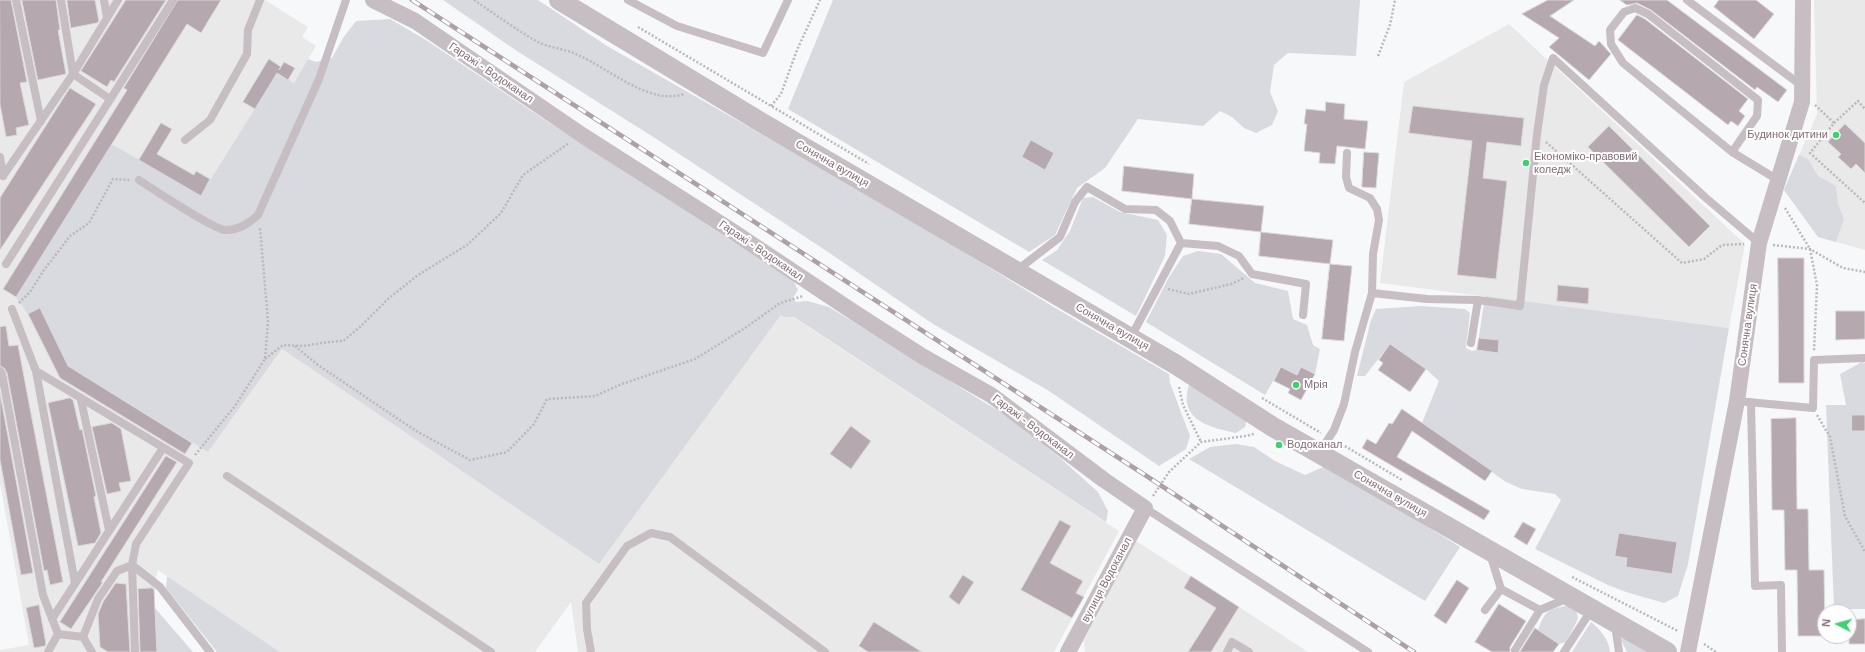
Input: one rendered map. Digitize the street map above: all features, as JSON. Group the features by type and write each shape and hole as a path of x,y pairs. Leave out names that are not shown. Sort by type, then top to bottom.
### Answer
{"street":[{"name":"Гаражі - Водоканал","path":"373,0 415,21 582,135 729,229 922,356 991,395 1104,480 1145,508"},
{"name":"Сонячна вулиця","path":"558,0 759,121 1175,364 1273,427 1667,652"},
{"name":"Сонячна вулиця","path":"1688,652 1744,402 1759,243 1802,102 1804,0"},
{"name":"вулиця Водоканал","path":"1068,652 1145,508"}],"lane":[{"path":"16,0 41,121"},
{"path":"61,0 73,74 110,99"},
{"path":"104,0 107,18"},
{"path":"0,158 3,176 73,74 118,0"},
{"path":"6,264 173,0"},
{"path":"185,140 210,120 247,54 248,30 260,0"},
{"path":"139,180 179,206 224,230 244,227 258,216 319,79 346,0"},
{"path":"628,0 677,26 763,53 788,0"},
{"path":"1687,0 1802,86"},
{"path":"1732,152 1757,116 1758,100 1648,14 1635,8 1624,12 1610,30 1612,44 1623,63 1732,152 1776,186"},
{"path":"1372,293 1427,299 1478,300 1520,306 1537,134 1544,85 1554,58 1706,198 1759,243"},
{"path":"1319,453 1334,430 1344,404 1355,352 1372,293 1373,254 1379,220 1377,209 1370,198 1349,188 1346,177 1347,153"},
{"path":"1016,271 1060,237 1075,202 1087,187 1125,209 1156,210 1170,221 1181,243"},
{"path":"1181,243 1218,246 1239,256 1252,274 1306,284 1303,315"},
{"path":"1130,338 1181,243"},
{"path":"1471,343 1478,300"},
{"path":"12,309 36,371 75,583"},
{"path":"1782,652 1781,585 1755,586 1744,402 1813,408 1814,360 1865,358"},
{"path":"0,371 2,374 44,595 58,634"},
{"path":"36,371 81,400 189,464 136,544 132,565 135,652"},
{"path":"81,400 109,530"},
{"path":"52,619 163,448"},
{"path":"227,476 491,652"},
{"path":"1145,508 1368,652"},
{"path":"591,652 587,629 586,603 627,546 651,534 670,537 825,652"},
{"path":"1489,550 1501,588 1540,610"},
{"path":"82,638 98,599 117,571 132,565"},
{"path":"132,565 160,587 210,652"},
{"path":"1485,610 1501,588"},
{"path":"1515,650 1540,610 1570,597"},
{"path":"1564,652 1592,609"},
{"path":"1614,622 1619,652"},
{"path":"58,634 82,638 92,652"},
{"path":"48,652 58,634"},
{"path":"1227,652 1232,642 1249,652"}],"path":[{"path":"474,0 538,42 578,54 628,82 658,96 678,96 703,87"},
{"path":"759,121 781,94 797,50 820,0"},
{"path":"1378,56 1390,25 1395,0"},
{"path":"1865,108 1858,101 1834,123 1810,152 1865,203"},
{"path":"1817,107 1834,123"},
{"path":"1537,134 1682,263 1704,259 1722,245 1759,243 1810,250 1844,268 1865,272"},
{"path":"189,464 235,406 265,359 283,345 295,346 343,341 389,298 418,275 467,245 501,213 523,175 582,135"},
{"path":"12,309 30,292 44,270 70,236 89,223 113,179 139,180"},
{"path":"1776,186 1810,250 1817,285 1814,360"},
{"path":"258,216 268,321 265,359"},
{"path":"1158,286 1189,294 1230,284 1252,274"},
{"path":"295,346 318,366 416,432 470,460 507,452 534,424 547,399 595,396 622,384 695,359 745,328 780,303 821,290"},
{"path":"1175,364 1183,405 1201,442"},
{"path":"1813,408 1830,437 1845,516 1865,552"},
{"path":"1145,508 1169,472 1201,442 1246,436 1273,427"}],"shaded area":[{"path":"0,0 265,0 308,27 302,37 316,46 294,83 277,73 201,196 40,308 208,452 282,349 599,564 784,311 1119,531 1054,652 578,652 571,602 535,652 280,652 158,570 154,588 157,652 0,652 0,650 29,645 0,483"},
{"path":"443,0 538,0 607,46 900,213 1052,306 1169,374 1170,383 1190,436 1186,449 1159,466 1049,391 933,324 831,254 658,140 517,51"},
{"path":"833,0 1360,0 1356,56 1288,53 1274,65 1270,92 1278,111 1272,125 1256,133 1244,128 1232,117 1220,111 1203,126 1138,119 1105,168 1077,188 1055,235 1029,252 788,109"},
{"name":"Будинок дитини","path":"1814,0 1865,0 1865,250 1818,237 1784,190 1817,114"},
{"path":"390,19 426,40 545,120 793,280 798,290 793,298 796,302 808,301 829,307 1010,418 1059,457 1098,492 1108,511 1106,522 794,317 784,317 781,315 599,564 282,349 208,452 68,366 40,308 28,314 16,297 111,144 201,195 277,73 294,83 308,59 316,62 332,58 343,38 356,21"},
{"name":"Економіко-правовий коледж","path":"1509,24 1745,244 1729,328 1380,283 1404,82"},
{"path":"1799,155 1808,159 1818,176 1836,186 1838,204 1844,219 1836,242 1818,237 1784,190"},
{"path":"1093,197 1120,212 1158,220 1167,235 1165,256 1136,316 1042,260 1057,250 1070,231 1083,198"},
{"path":"1198,251 1221,254 1255,283 1288,291 1293,319 1307,325 1313,345 1320,349 1315,374 1301,367 1297,375 1281,367 1265,395 1146,322 1169,277 1183,256"},
{"path":"1485,296 1729,328 1688,564 1678,596 1664,603 1626,592 1608,585 1535,549 1561,500 1555,494 1522,489 1506,482 1422,423 1439,381 1426,369 1390,344 1365,376 1357,376 1371,320 1376,309 1421,306 1465,309 1470,313 1466,348 1472,351 1477,350"},
{"path":"1862,362 1865,363 1865,609 1857,609 1857,604 1834,604 1826,405 1846,405 1840,374"},
{"path":"1189,385 1247,418 1245,427 1236,433 1216,428 1198,420 1192,414 1188,406 1187,397"},
{"path":"1236,444 1254,447 1275,461 1305,475 1323,467 1370,491 1460,547 1425,601 1189,459 1210,447"},
{"path":"1136,541 1308,652 1085,652 1084,640"},
{"path":"167,576 280,652 217,652 166,588"},
{"path":"1566,606 1576,609 1578,619 1566,642 1559,644 1538,630 1548,612 1555,608"},
{"path":"155,608 193,652 157,652"},
{"path":"1591,622 1604,635 1610,652 1572,652"},
{"path":"1620,638 1631,639 1650,652 1627,652"}],"building":[{"path":"0,0 11,0 27,82 20,83 29,125 16,128 17,135 6,137 0,104"},
{"path":"22,0 56,0 60,30 58,30 66,74 38,80"},
{"path":"67,0 95,0 99,21 97,23 71,28"},
{"path":"126,0 166,0 114,82 111,80 107,87 81,71"},
{"path":"178,0 221,0 201,33 187,24 16,297 3,289 127,90 124,88"},
{"path":"1548,0 1574,0 1550,16 1595,46 1599,41 1611,54 1589,80 1549,47 1559,38 1522,14"},
{"path":"1620,0 1667,0 1787,90 1778,102 1757,87 1755,90 1651,10 1637,3 1627,5"},
{"path":"1719,0 1756,0 1774,14 1754,39 1714,7"},
{"path":"1637,15 1645,19 1748,99 1739,111 1745,116 1738,126 1731,121 1728,125 1618,40"},
{"path":"269,59 281,67 284,62 295,68 288,80 277,73 255,109 243,102"},
{"path":"70,88 96,104 0,250 0,198"},
{"path":"1326,102 1345,104 1344,119 1368,121 1365,149 1337,146 1335,164 1319,163 1320,153 1304,151 1307,124 1304,124 1306,109 1325,111"},
{"path":"1413,106 1524,118 1521,146 1487,142 1483,178 1507,181 1496,279 1457,275 1472,141 1409,133"},
{"path":"161,123 172,129 157,154 194,175 196,171 210,179 201,196 139,160"},
{"path":"1845,124 1865,143 1865,173 1856,164 1851,169 1838,157 1841,154 1828,142"},
{"path":"1609,126 1710,226 1689,247 1588,147"},
{"path":"1031,140 1054,153 1045,170 1022,157"},
{"path":"1364,152 1379,153 1376,188 1362,187"},
{"path":"1124,166 1194,174 1192,199 1122,191"},
{"path":"1192,199 1264,206 1261,232 1189,224"},
{"path":"1261,232 1333,240 1330,264 1259,256"},
{"path":"1778,258 1804,258 1804,383 1779,383"},
{"path":"1330,264 1352,266 1344,341 1322,339"},
{"path":"1558,285 1589,288 1588,304 1557,301"},
{"path":"40,308 68,366 192,443 185,454 60,378 28,314"},
{"path":"1836,311 1865,311 1865,339 1836,340"},
{"path":"6,326 9,346 18,345 63,582 50,585 47,570 44,571 7,373 4,368 0,366 0,327"},
{"path":"1479,338 1499,340 1498,353 1477,350"},
{"path":"1390,344 1426,369 1410,392 1378,370 1383,363 1379,360"},
{"name":"Мрія","path":"1281,367 1297,375 1301,367 1315,374 1301,400 1288,393 1290,389 1274,381"},
{"path":"0,393 33,573 21,575 0,460"},
{"path":"70,398 73,400 80,430 82,429 96,496 94,497 101,533 95,543 78,546 48,403"},
{"path":"1402,409 1492,471 1485,481 1412,431 1397,457 1490,511 1484,520 1362,448 1367,439 1376,444 1389,423 1392,424"},
{"path":"1852,415 1865,415 1865,431 1852,431"},
{"path":"1796,418 1797,509 1808,509 1809,570 1824,570 1825,604 1817,604 1817,636 1798,636 1797,570 1785,570 1784,510 1772,510 1771,419"},
{"path":"112,423 121,429 131,481 119,483 121,491 107,494 92,427"},
{"path":"851,426 871,441 851,469 830,454"},
{"path":"166,456 177,462 101,582 103,582 71,629 60,622"},
{"path":"1060,520 1071,526 1050,563 1083,581 1076,593 1084,597 1072,618 1021,590"},
{"path":"1523,522 1536,529 1527,545 1514,537"},
{"path":"1619,533 1677,542 1672,574 1626,567 1627,558 1615,556"},
{"path":"963,575 974,582 959,605 949,597"},
{"path":"1191,576 1239,607 1211,652 1188,652 1216,608 1184,588"},
{"path":"1457,580 1469,588 1446,624 1434,616"},
{"path":"116,583 126,584 130,652 108,652 100,647 98,614 103,602"},
{"path":"138,589 154,589 157,652 140,652"},
{"path":"1499,604 1526,621 1510,647 1510,652 1492,652 1475,642"},
{"path":"39,605 46,644 45,646 34,648 26,608"},
{"path":"1865,619 1865,644 1857,644 1857,620"},
{"path":"874,622 922,652 868,652 859,646"},
{"path":"1535,628 1559,644 1553,652 1520,652"}],"railway":[{"path":"412,0 1145,475 1414,652"}],"place":[{"name":"Будинок дитини","path":"1836,135"},
{"name":"Економіко-правовий коледж","path":"1526,163"},
{"name":"Мрія","path":"1296,385"},
{"name":"Водоканал","path":"1279,445"}]}
